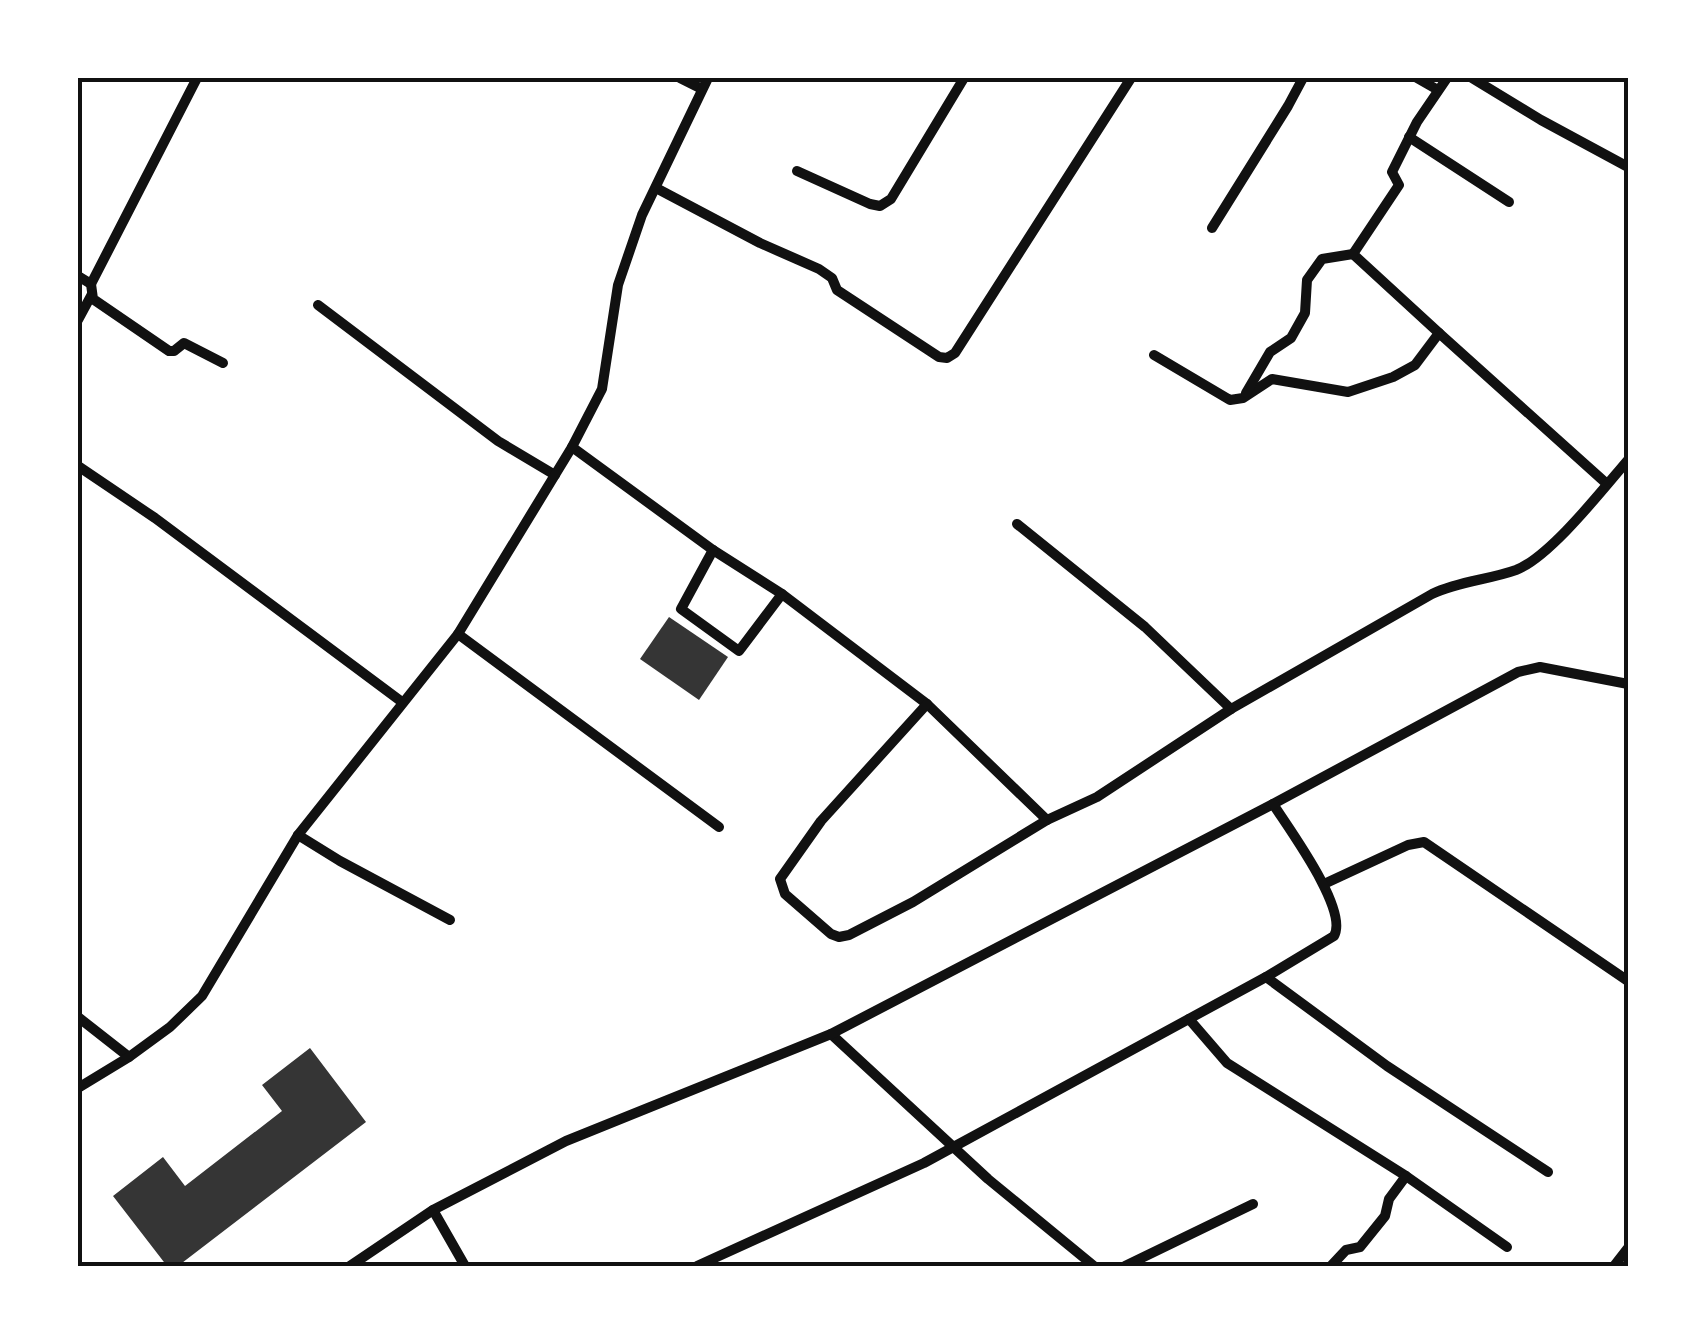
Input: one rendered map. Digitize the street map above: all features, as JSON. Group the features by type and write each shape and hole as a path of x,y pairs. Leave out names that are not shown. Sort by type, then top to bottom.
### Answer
{"street":[{"path":"78,320 197,78"},
{"path":"680,78 702,90"},
{"path":"78,1088 130,1057 202,996 298,835 458,634 572,448 602,389 618,285 642,216 708,78"},
{"path":"797,170 880,206 891,198 964,78"},
{"path":"656,188 819,270 832,278 837,290 948,358 1130,78"},
{"path":"1212,228 1303,78"},
{"path":"1417,78 1438,90"},
{"path":"1243,398 1270,352 1291,338 1305,313 1307,280 1322,259 1353,254 1399,185 1392,172 1446,78"},
{"path":"1472,78 1628,167"},
{"path":"1409,137 1509,202"},
{"path":"1353,254 1607,484"},
{"path":"78,276 91,289 94,299 169,351 184,343 222,363"},
{"path":"318,305 498,441 555,475"},
{"path":"1154,355 1230,400 1243,398 1272,379 1348,392 1415,365 1440,333"},
{"path":"572,448 782,594 927,704 1047,820"},
{"path":"927,704 821,821 780,879 785,894 831,934 849,935 913,902 1047,820 1097,797 1231,709 1432,594 1518,569 1538,556 1628,460"},
{"path":"78,466 155,518 402,702"},
{"path":"1017,524 1145,627 1231,709"},
{"path":"714,550 681,609 739,651 782,594"},
{"path":"458,634 719,827"},
{"path":"350,1266 433,1210 566,1141 831,1034 1518,672 1540,667 1628,684"},
{"path":"697,1266 924,1163 1334,936 1338,924 1324,884 1273,804"},
{"path":"298,835 450,920"},
{"path":"1324,884 1408,845 1424,842 1628,982"},
{"path":"1266,977 1387,1066 1548,1172"},
{"path":"78,1017 130,1057"},
{"path":"1189,1019 1227,1062 1406,1176 1508,1247"},
{"path":"831,1034 953,1147 1094,1266"},
{"path":"1331,1266 1346,1250 1360,1247 1385,1216 1390,1199 1406,1176"},
{"path":"1126,1266 1253,1204"},
{"path":"433,1210 465,1266"},
{"path":"1614,1266 1628,1248"}],"building":[{"path":"669,617 728,657 699,700 640,659"},
{"path":"310,1048 366,1122 178,1266 167,1266 113,1196 163,1157 185,1186 282,1111 262,1085"}]}
